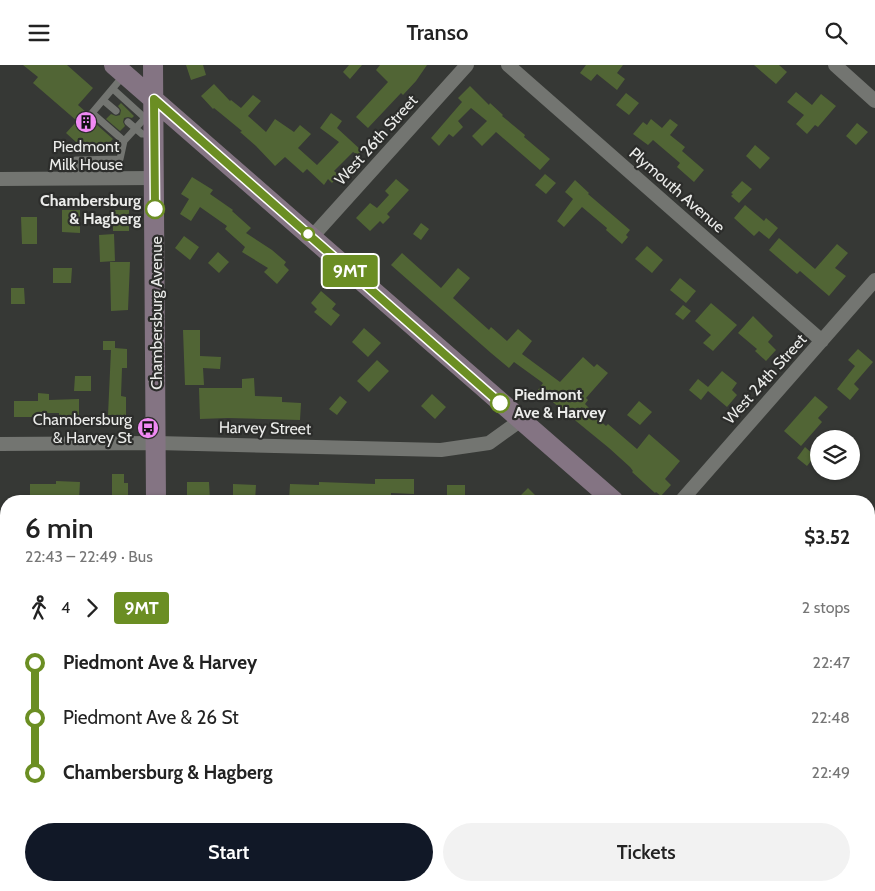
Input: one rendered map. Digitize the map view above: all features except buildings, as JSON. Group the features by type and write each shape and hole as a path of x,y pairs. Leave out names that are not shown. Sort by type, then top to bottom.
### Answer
{"main road":[{"name":"Chambersburg Avenue","path":"153,65 154,99 145,131 155,178 156,495"},
{"path":"117,76 154,99 607,495"}],"street":[{"name":"West 26th Street","path":"311,238 467,65"},
{"name":"Plymouth Avenue","path":"508,65 822,341"},
{"path":"835,65 875,101"},
{"path":"0,179 155,178"},
{"name":"West 24th Street","path":"686,495 875,280"},
{"name":"Harvey Street","path":"0,444 157,443 441,450 489,443 521,420"}],"lane":[{"path":"124,141 92,113 103,100 117,76 145,118 145,131"},
{"path":"103,100 116,111"},
{"path":"128,122 145,131"},
{"path":"124,141 145,131"},
{"path":"77,179 76,160 120,159 124,141"}],"bus line":[{"name":"9MT","path":"155,209 154,99 500,403"}],"place":[{"name":"Piedmont Milk House","path":"86,122"},
{"name":"Chambersburg & Hagberg","path":"155,209"},
{"name":"Piedmont Ave & Harvey","path":"500,403"},
{"name":"Chambersburg & Harvey St","path":"148,428"}]}
